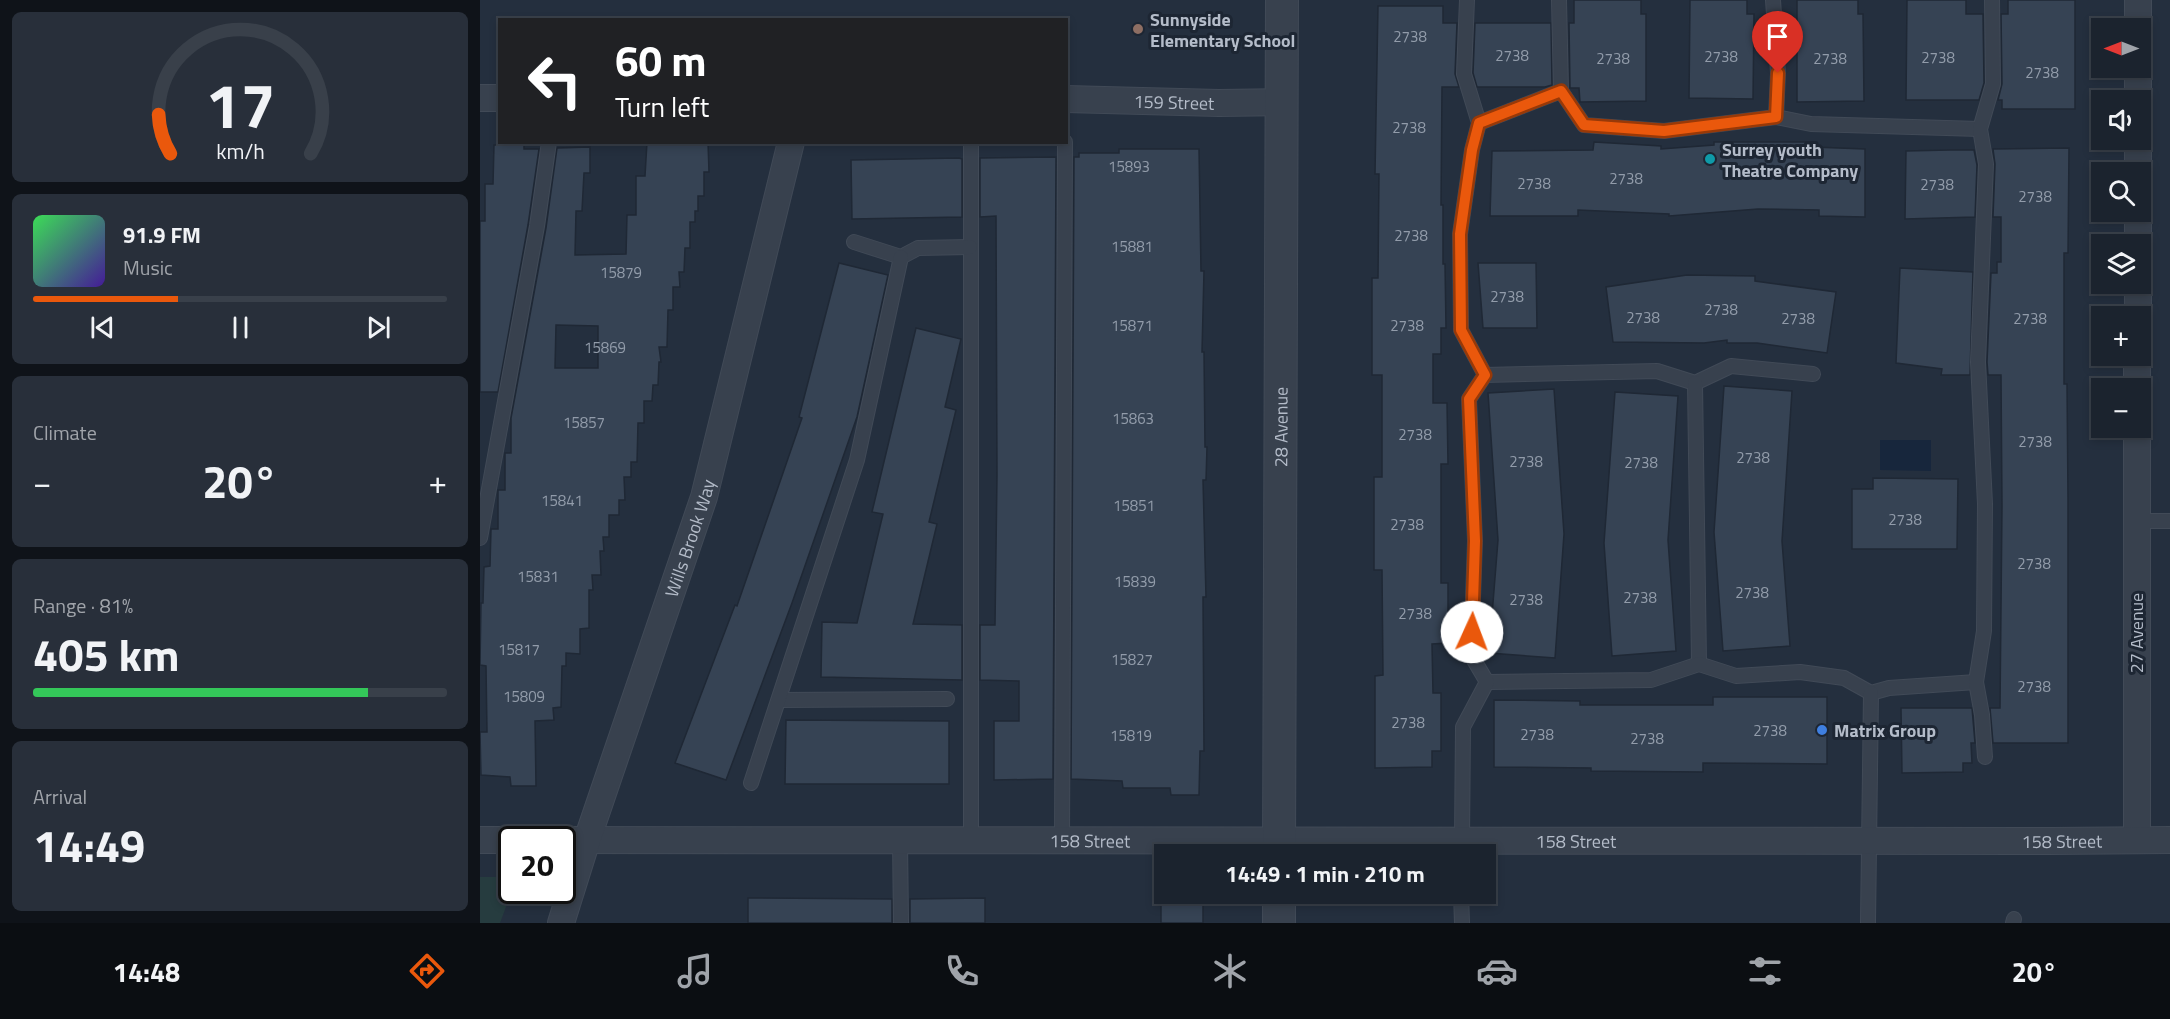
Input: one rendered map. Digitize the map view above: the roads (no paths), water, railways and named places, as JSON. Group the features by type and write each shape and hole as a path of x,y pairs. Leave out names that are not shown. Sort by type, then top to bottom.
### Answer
{"street":[{"name":"28 Avenue","path":"1279,844 1282,0"},
{"path":"2138,0 2138,18"},
{"path":"480,98 498,98"},
{"name":"159 Street","path":"1068,99 1219,103 1281,102"},
{"name":"Wills Brook Way","path":"561,923 704,497 790,144"},
{"name":"27 Avenue","path":"2137,438 2137,839"},
{"name":"158 Street","path":"480,840 1062,840 1186,844"},
{"name":"158 Street","path":"1357,844 1462,840 2170,840"},
{"path":"1279,904 1279,923"}],"lane":[{"path":"1467,0 1464,74 1479,123 1472,150 1460,234 1461,330 1485,375"},
{"path":"1558,0 1561,91 1584,125 1664,131 1776,117 1811,124 1980,129"},
{"path":"1773,0 1778,73 1776,117"},
{"path":"1985,757 1982,715 1976,682 1984,631 1985,504 1978,362 1986,164 1980,129 1993,84 1992,0"},
{"path":"1479,123 1561,91"},
{"path":"480,538 537,226 549,144"},
{"path":"971,144 971,840"},
{"path":"1062,840 1065,144"},
{"path":"854,242 901,257 918,248 970,247"},
{"path":"751,783 857,460 901,257"},
{"path":"1485,375 1657,371 1695,383 1731,366 1813,374"},
{"path":"1485,375 1469,399 1475,541 1471,655 1486,682"},
{"path":"1695,383 1699,664"},
{"path":"2136,521 2170,521"},
{"path":"1486,682 1651,680 1699,664 1736,676 1800,672 1844,678 1871,693 1889,688 1976,682"},
{"path":"1462,840 1463,727 1486,682"},
{"path":"1868,923 1871,693"},
{"path":"779,700 947,699"},
{"path":"900,840 901,923"},
{"path":"1461,904 1462,923"}],"water":[{"path":"1880,440 1931,440 1931,471 1880,470"}],"place":[{"name":"Sunnyside Elementary School","path":"1138,29"},
{"name":"Surrey youth Theatre Company","path":"1710,159"},
{"name":"Matrix Group","path":"1822,730"}]}
